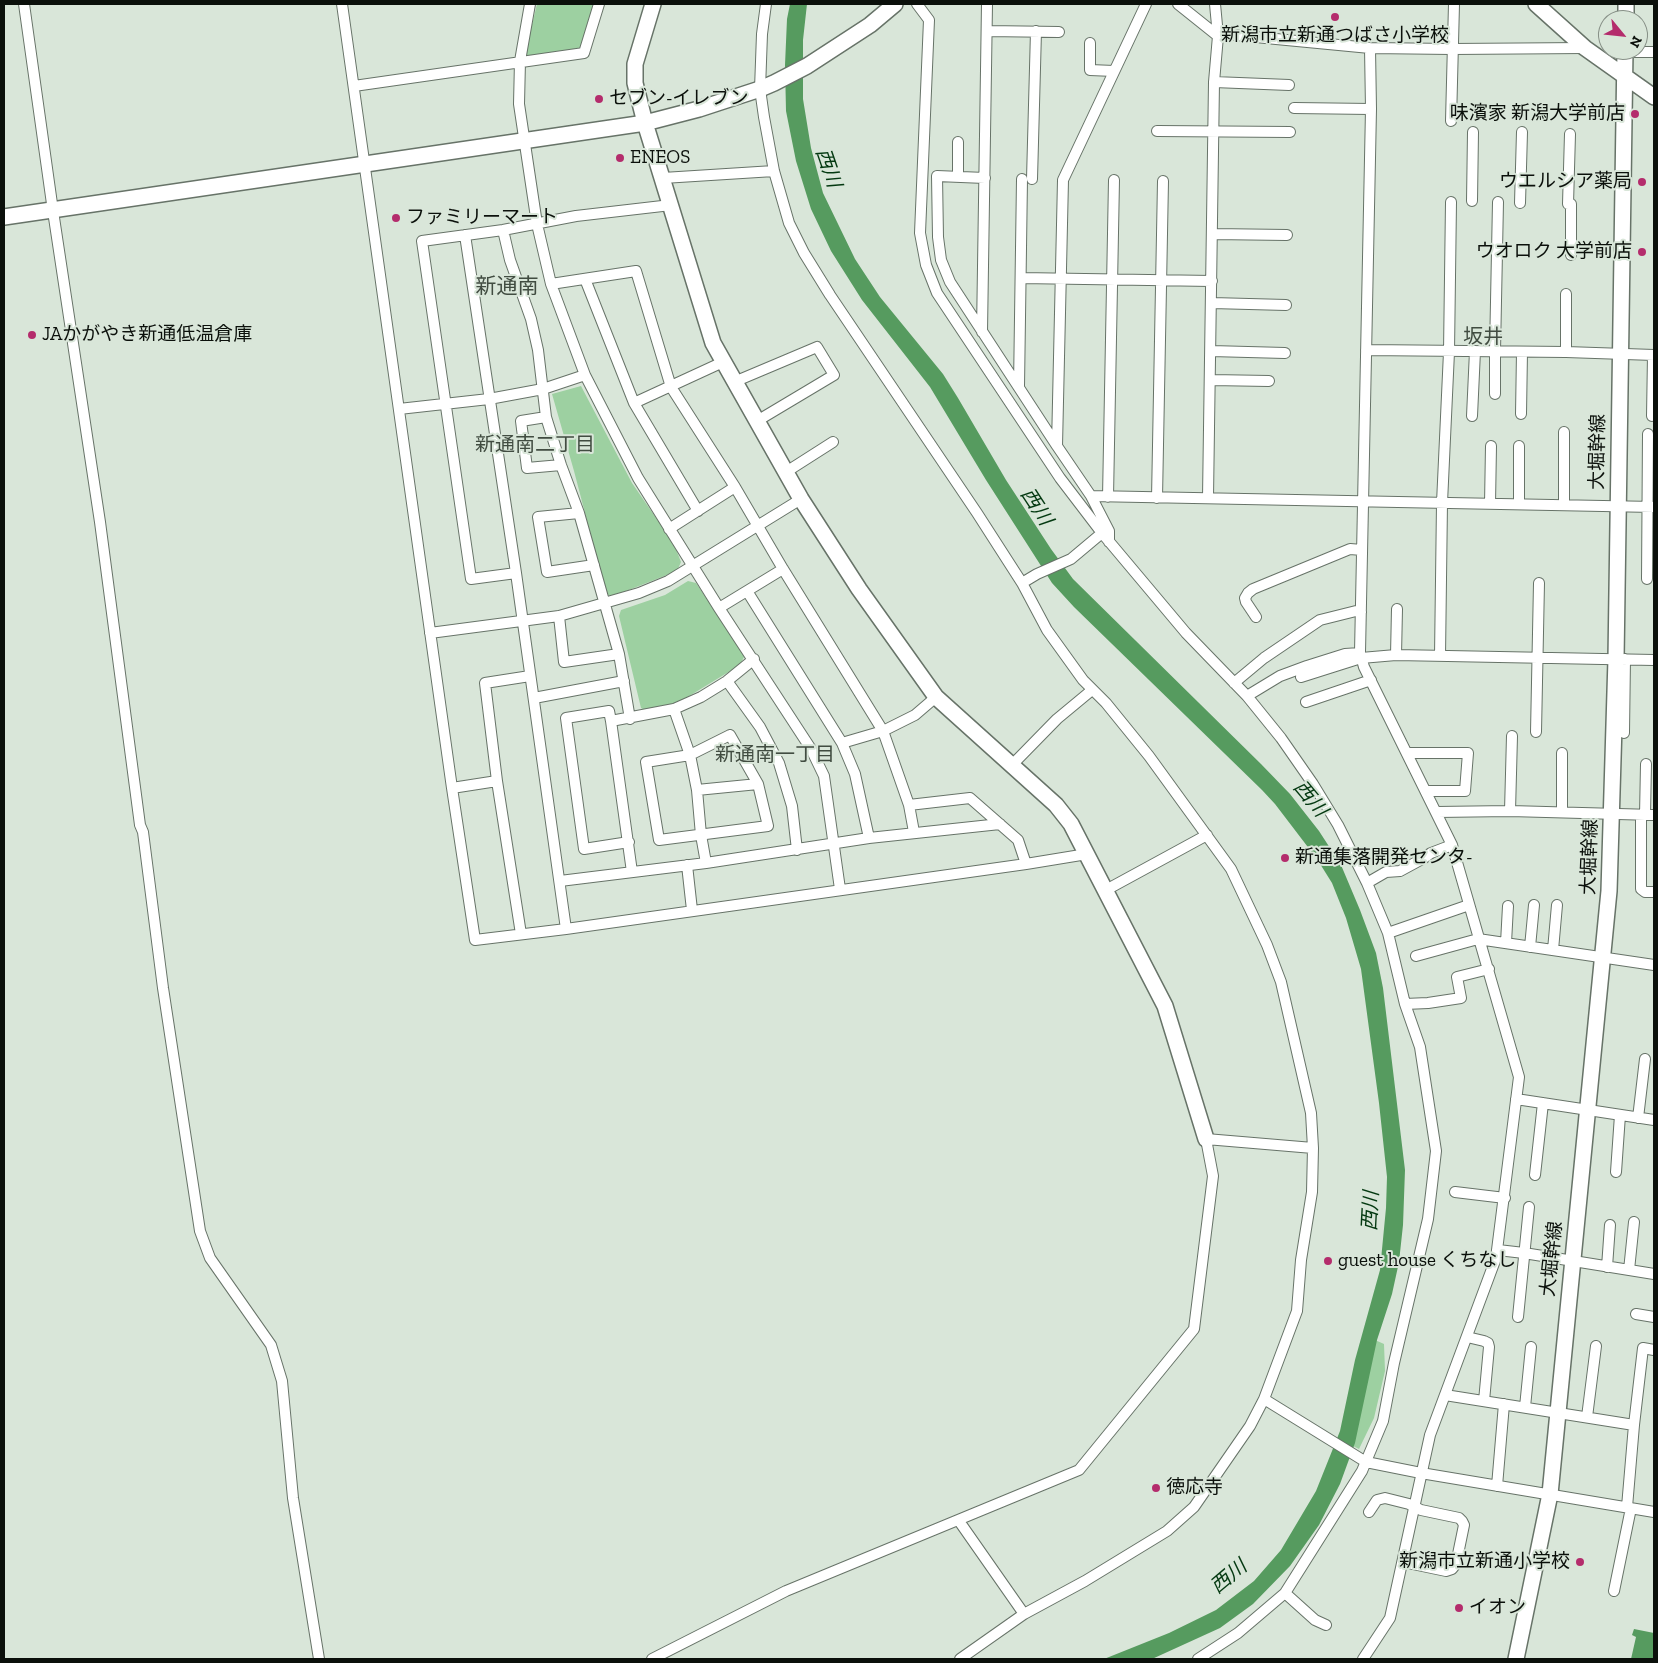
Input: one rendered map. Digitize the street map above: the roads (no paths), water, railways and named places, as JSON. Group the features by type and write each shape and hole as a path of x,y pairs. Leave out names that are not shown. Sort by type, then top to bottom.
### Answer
{"street":[{"path":"24,4 52,211 100,522 163,988 200,1232 210,1258 271,1345 282,1381 293,1498 319,1659"},
{"path":"342,4 475,940 566,929 1087,854"},
{"path":"530,4 520,61 519,104 523,141 537,224 551,284 585,376 638,478 719,608 811,749 824,776 840,889"},
{"path":"354,86 584,53 599,4"},
{"path":"652,1659 786,1591 1079,1470 1194,1328 1214,1176 1206,1139 1165,1006 1071,824 1056,805 936,697 859,589 801,499 713,344 645,123 635,83 636,64 653,4"},
{"path":"766,4 762,34 774,172 789,223 819,278 947,467 1022,583 1047,630 1083,680 1106,703 1150,756 1231,869 1267,945 1280,982 1311,1114 1313,1148 1312,1192 1301,1260 1296,1312 1264,1399 1250,1426 1194,1507 1167,1531 1085,1581 1024,1614 960,1659"},
{"path":"4,217 645,123 767,86 807,66 870,25 895,4"},
{"path":"917,4 929,20 920,233 926,265 937,293 1060,478 1102,533 1179,625 1247,696 1281,738 1313,784 1338,825 1367,883 1388,933 1405,1004 1420,1047 1436,1151 1428,1219 1382,1421 1362,1470 1286,1593 1206,1658"},
{"path":"982,332 987,4"},
{"path":"1057,446 1063,180 1146,4"},
{"path":"1178,4 1218,36"},
{"path":"1208,498 1214,82 1218,36 1215,4"},
{"path":"1451,120 1454,4"},
{"path":"1536,4 1585,48 1654,97"},
{"path":"986,31 1059,32"},
{"path":"1019,387 1021,278 1036,31"},
{"path":"1218,36 1224,34 1370,48 1452,50 1585,48"},
{"path":"1090,42 1090,70 1114,71"},
{"path":"1363,1659 1390,1618 1430,1435 1498,1250 1519,1077 1452,845 1360,655 1371,109 1370,48"},
{"name":"大堀幹線","path":"1516,1659 1550,1494 1604,958 1609,891 1620,659 1617,506 1625,60"},
{"path":"1214,82 1289,85"},
{"path":"1294,108 1371,109"},
{"path":"1157,131 1290,132"},
{"path":"1472,201 1473,132"},
{"path":"1520,203 1522,132"},
{"path":"1570,134 1571,255"},
{"path":"958,142 958,177"},
{"path":"663,178 774,172"},
{"path":"984,178 937,176 938,237 941,260 950,282 1091,496 1109,532 1109,542"},
{"path":"1108,497 1114,180"},
{"path":"1157,498 1163,181"},
{"path":"1440,656 1442,503 1449,352 1452,202"},
{"path":"1495,394 1498,202"},
{"path":"516,573 471,579 422,241 503,230 576,216 671,205"},
{"path":"503,230 510,260 531,319 538,350 546,417 579,513 619,654 630,718"},
{"path":"1213,234 1287,235"},
{"path":"465,235 516,573 566,929"},
{"path":"551,284 636,271 670,387 735,487 883,731 908,805 914,832"},
{"path":"1021,278 1212,281"},
{"path":"585,279 634,403 698,511"},
{"path":"1566,294 1566,352"},
{"path":"1212,303 1286,305"},
{"path":"734,382 817,347 830,368 834,375 757,421"},
{"path":"1366,350 1654,355 1652,416"},
{"path":"1211,351 1285,354"},
{"path":"1472,416 1474,351"},
{"path":"1521,414 1522,352"},
{"path":"634,403 723,362"},
{"path":"399,409 489,399 543,389 585,376"},
{"path":"1211,380 1269,381"},
{"path":"546,417 521,421 527,468 561,464"},
{"path":"1564,432 1564,505"},
{"path":"1647,579 1651,507 1648,434"},
{"path":"786,472 833,442"},
{"path":"1490,504 1491,446"},
{"path":"1519,446 1519,504"},
{"path":"669,529 735,487"},
{"path":"1091,496 1651,507"},
{"path":"430,633 559,616 639,593 668,581 801,499"},
{"path":"579,513 538,517 547,572 594,566"},
{"path":"1022,583 1071,559 1102,533"},
{"path":"1256,617 1245,598 1252,589 1350,550 1362,550"},
{"path":"719,608 783,569"},
{"path":"1536,732 1539,583"},
{"path":"747,591 842,743 855,774 869,838"},
{"path":"1396,655 1397,609"},
{"path":"1234,683 1264,658 1320,620 1356,611 1361,612"},
{"path":"559,616 564,662 619,654"},
{"path":"1247,696 1261,686 1289,673 1346,654 1654,660"},
{"path":"1302,678 1360,655"},
{"path":"611,721 674,709 701,697 727,681 754,659"},
{"path":"1620,659 1624,733"},
{"path":"521,934 497,781 485,683 530,676"},
{"path":"1306,702 1371,680"},
{"path":"534,698 624,681"},
{"path":"727,681 760,727 779,763 792,806 797,850"},
{"path":"1012,765 1057,720 1092,690"},
{"path":"842,743 883,731 915,715 936,697"},
{"path":"674,709 690,755 706,863"},
{"path":"629,842 584,849 566,718 609,711 629,842 632,872"},
{"path":"730,735 758,784 768,826 659,840 646,762 690,755 730,735"},
{"path":"1510,811 1512,736"},
{"path":"1408,753 1468,753 1466,791 1426,791"},
{"path":"1562,753 1562,812"},
{"path":"1646,764 1647,815 1641,889 1645,892 1654,892"},
{"path":"452,788 497,781"},
{"path":"696,790 758,784"},
{"path":"908,805 970,798 1018,840 1026,864"},
{"path":"1437,812 1510,811 1647,815"},
{"path":"560,881 706,863 914,832 1000,824"},
{"path":"1106,890 1207,835"},
{"path":"1367,883 1386,872 1400,871 1431,853 1452,845"},
{"path":"687,865 692,910"},
{"path":"1530,947 1534,904"},
{"path":"1388,933 1469,905"},
{"path":"1506,943 1508,906"},
{"path":"1553,950 1557,906"},
{"path":"1416,956 1478,939 1654,965"},
{"path":"1405,1004 1461,998 1457,978 1489,969"},
{"path":"1638,1118 1645,1059"},
{"path":"1516,1099 1654,1120"},
{"path":"1535,1175 1543,1103"},
{"path":"1616,1172 1620,1115"},
{"path":"1206,1139 1313,1148"},
{"path":"1455,1192 1505,1198"},
{"path":"1518,1317 1529,1207"},
{"path":"1629,1270 1634,1222"},
{"path":"1607,1267 1610,1225"},
{"path":"1498,1250 1654,1274"},
{"path":"1636,1314 1654,1317"},
{"path":"1467,1337 1484,1340 1488,1343 1484,1401"},
{"path":"1587,1417 1596,1346"},
{"path":"1525,1407 1531,1347"},
{"path":"1614,1591 1629,1507 1634,1425 1643,1348 1654,1350"},
{"path":"1445,1395 1634,1425"},
{"path":"1264,1399 1366,1462 1654,1512"},
{"path":"1497,1486 1504,1404"},
{"path":"1369,1512 1377,1500 1382,1498 1421,1510 1459,1518 1462,1521 1464,1525 1456,1564 1452,1570 1446,1572 1403,1562"},
{"path":"959,1521 1024,1614"},
{"path":"1286,1593 1315,1620 1326,1624"}],"place":[{"name":"新潟市立新通つばさ小学校","path":"1335,17"},
{"name":"セブン-イレブン","path":"599,99"},
{"name":"味濱家 新潟大学前店","path":"1635,114"},
{"name":"ENEOS","path":"620,158"},
{"name":"ウエルシア薬局","path":"1642,182"},
{"name":"ファミリーマート","path":"396,218"},
{"name":"ウオロク 大学前店","path":"1642,252"},
{"name":"JAかがやき新通低温倉庫","path":"32,335"},
{"name":"新通集落開発センタ-","path":"1285,858"},
{"name":"guest house くちなし","path":"1328,1261"},
{"name":"徳応寺","path":"1156,1488"},
{"name":"新潟市立新通小学校","path":"1580,1562"},
{"name":"イオン","path":"1459,1608"}],"district":[{"name":"新通南","path":"507,287"},
{"name":"坂井","path":"1483,337"},
{"name":"新通南二丁目","path":"535,445"},
{"name":"新通南一丁目","path":"775,755"}],"water label":[{"name":"西川","path":"828,168"},
{"name":"西川","path":"1036,507"},
{"name":"西川","path":"1310,799"},
{"name":"西川","path":"1371,1211"},
{"name":"西川","path":"1229,1577"}]}
